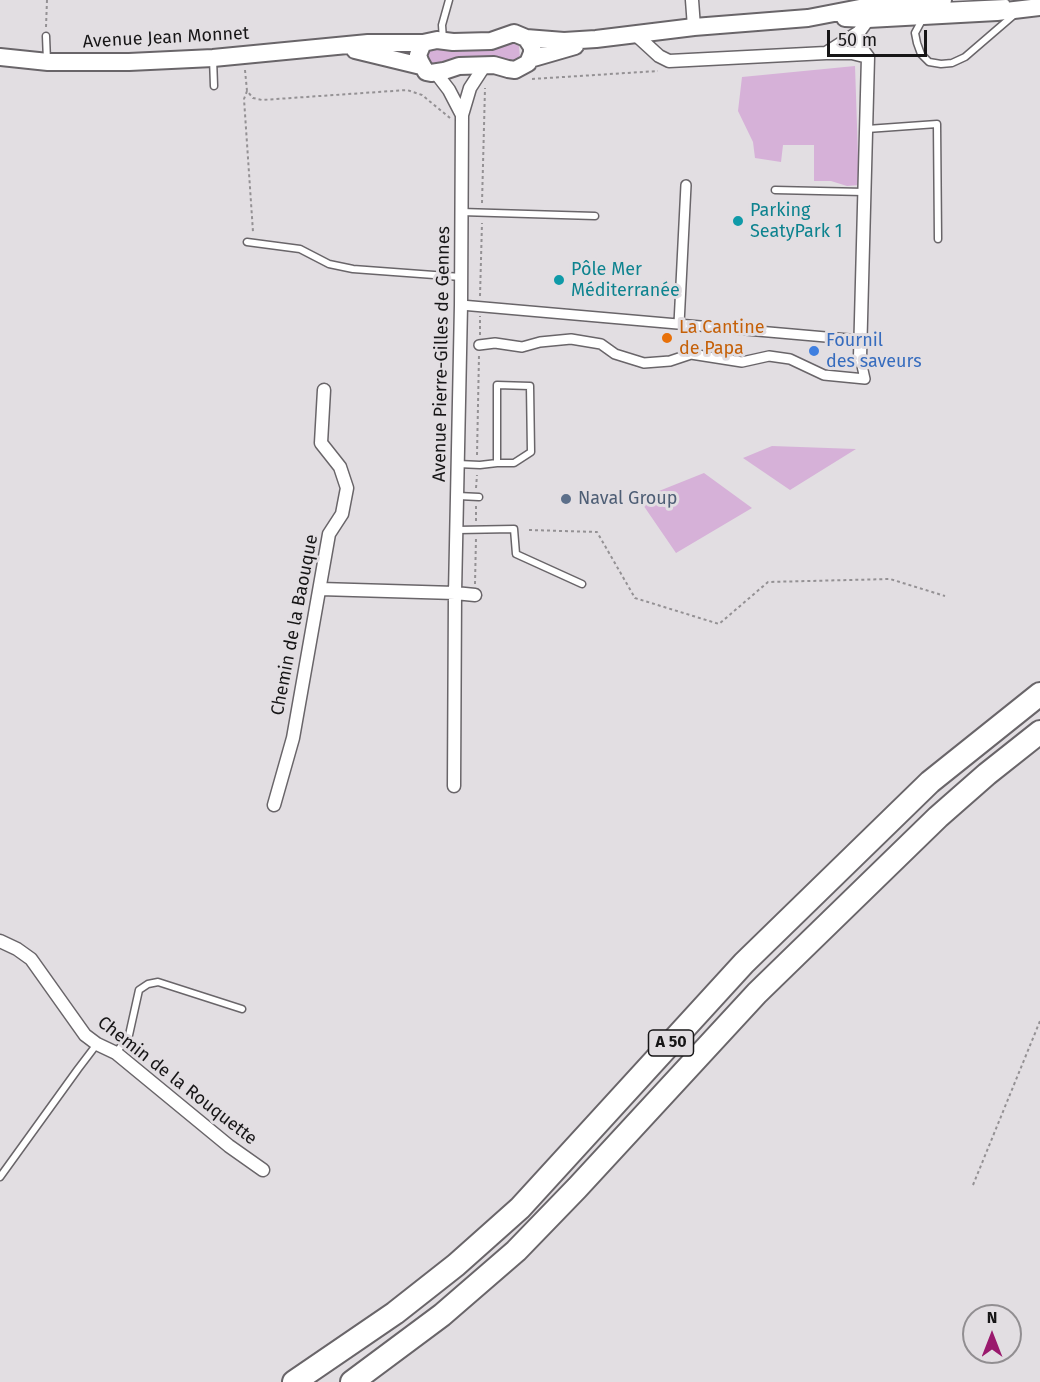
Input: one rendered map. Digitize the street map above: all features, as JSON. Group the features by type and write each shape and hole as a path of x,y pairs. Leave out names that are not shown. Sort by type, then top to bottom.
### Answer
{"highway":[{"name":"A 50","path":"294,1382 395,1313 456,1265 520,1208 744,963 930,783 1040,694"},
{"name":"A 50","path":"352,1382 442,1315 516,1251 578,1188 757,993 938,817 1040,732"}],"main road":[{"path":"526,38 564,41 596,39 694,27 808,18 882,2 943,0"},
{"path":"808,18 863,25 925,15 1033,5"},
{"name":"Avenue Jean Monnet","path":"0,57 48,62 129,62 213,58 368,44 491,41 514,33 526,38"},
{"path":"423,43 418,55 429,69 459,66 485,74 494,65 515,70 528,63 532,48 526,38"},
{"path":"530,59 596,39"},
{"name":"Avenue Jean Monnet","path":"333,47 368,53 429,69"}],"street":[{"path":"692,0 694,27"},
{"path":"826,53 863,25 882,2"},
{"path":"479,345 495,343 522,347 540,342 572,339 601,344 615,354 644,363 670,361 691,354 742,362 769,356 790,359 824,375 865,379 860,357 868,57 860,42 863,25"},
{"path":"635,34 669,62 826,53 852,53 868,57"},
{"name":"Avenue Pierre-Gilles de Gennes","path":"429,69 449,90 462,115"},
{"name":"Avenue Pierre-Gilles de Gennes","path":"454,786 462,115 470,88 485,74"},
{"path":"679,324 686,185"},
{"path":"460,305 860,340"},
{"name":"Chemin de la Baouque","path":"274,805 293,738 329,534 342,514 346,488 340,467 321,443 324,390"},
{"path":"320,589 475,595"},
{"name":"Chemin de la Rouquette","path":"0,941 31,959 85,1035 116,1053 229,1146 263,1170"}],"lane":[{"path":"443,41 442,25 449,0"},
{"path":"925,15 915,33 921,54 929,62 952,63 965,57 1033,5"},
{"path":"46,36 48,62"},
{"path":"213,58 214,86"},
{"path":"866,129 937,124 938,239"},
{"path":"776,190 865,192"},
{"path":"462,212 595,216"},
{"path":"250,243 300,249 329,264 461,277"},
{"path":"458,464 514,463 531,452 530,386 497,385 497,463"},
{"path":"458,496 479,497"},
{"path":"457,530 514,529 516,554 582,584"},
{"path":"116,1053 129,1035 140,990 148,984 158,982 242,1009"},
{"path":"0,1177 97,1044"}],"path":[{"path":"46,36 47,0"},
{"path":"244,55 247,91 244,99 250,243"},
{"path":"528,79 661,71"},
{"path":"477,465 485,74"},
{"path":"247,91 253,98 262,100 407,90 422,95 448,118"},
{"path":"529,530 597,532 635,598 719,624 768,582 890,579 945,596"},
{"path":"973,1185 1040,1021"}],"shaded area":[{"path":"510,42 519,46 520,58 511,62 439,66 428,62 428,51 437,45"},
{"path":"855,66 859,185 847,186 831,181 814,181 814,145 783,145 781,162 755,158 753,142 738,111 742,77"},
{"path":"772,446 856,449 790,490 743,458"},
{"path":"704,473 752,508 676,553 639,499"}],"place":[{"name":"Parking SeatyPark 1","path":"738,221"},
{"name":"Pôle Mer Méditerranée","path":"559,280"},
{"name":"La Cantine de Papa","path":"667,338"},
{"name":"Fournil des saveurs","path":"814,351"},
{"name":"Naval Group","path":"566,499"}]}
